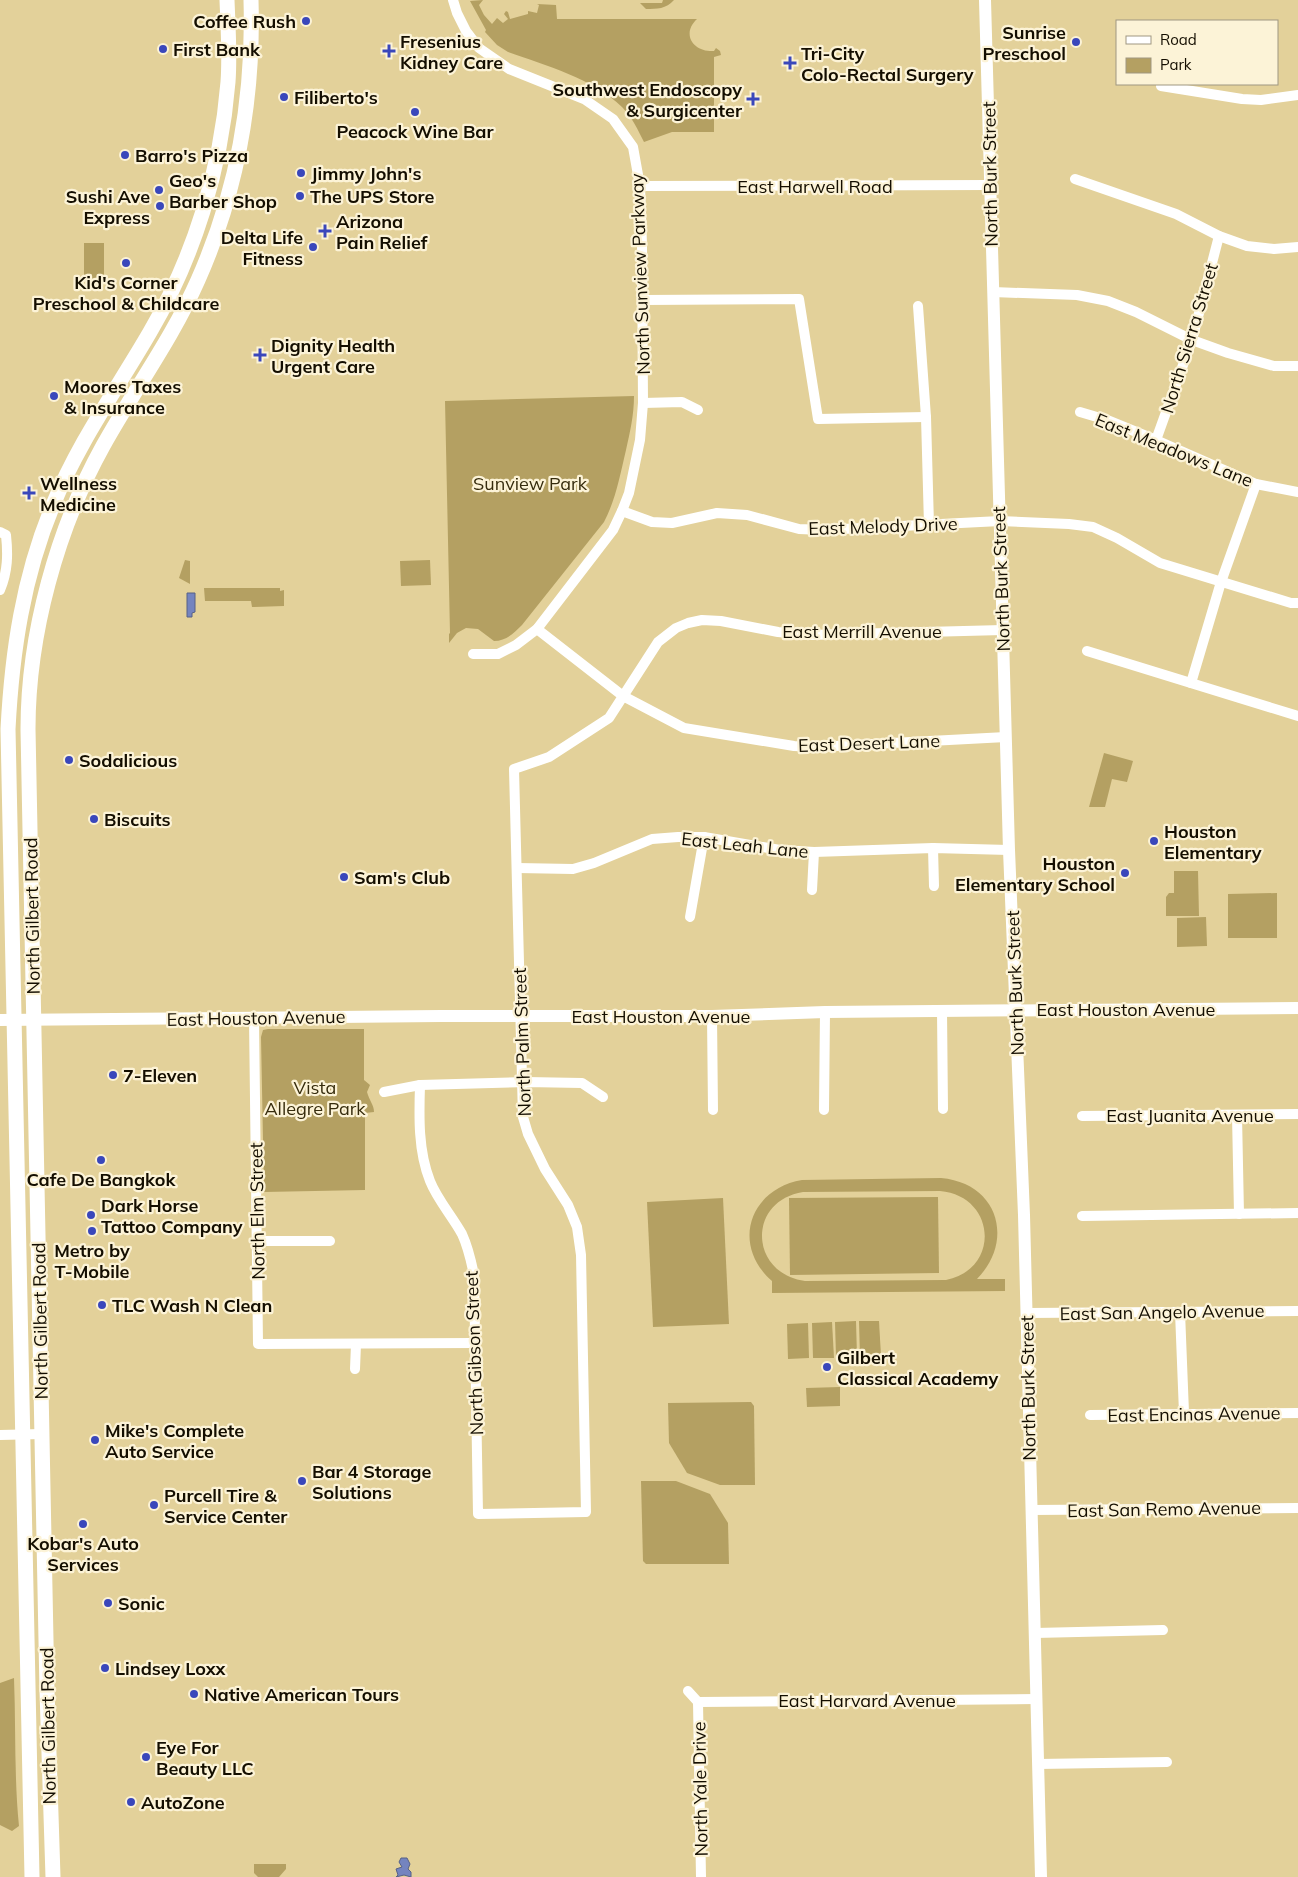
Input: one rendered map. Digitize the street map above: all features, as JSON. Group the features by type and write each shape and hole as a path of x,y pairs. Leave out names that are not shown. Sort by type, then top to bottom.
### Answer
{"main road":[{"name":"North Gilbert Road","path":"53,1877 39,1325 18,1020 4,713 23,602 42,533 52,506 94,422 151,332 165,305 200,222 220,141 228,79 227,0"},
{"name":"North Gilbert Road","path":"32,1877 21,1326 18,1020 28,719 33,661 47,592 58,554 81,490 107,440 170,338 198,280 221,222 240,147 252,56 251,0"},
{"path":"220,141 240,147"},
{"path":"21,1326 39,1325"},
{"path":"28,1638 34,1640 36,1644 37,1680 40,1686 47,1691"}],"street":[{"name":"North Sunview Parkway","path":"453,0 457,14 466,31 479,48 509,68 584,100 613,119 633,147 640,186 643,403 640,440 629,493 613,530 537,629"},
{"name":"North Burk Street","path":"985,0 1009,850 1026,1313 1041,1877"},
{"path":"1162,86 1242,100 1260,100 1298,95"},
{"path":"1075,179 1176,214 1219,236 1247,246 1274,249 1298,247"},
{"name":"East Harwell Road","path":"640,186 990,185"},
{"name":"North Sierra Street","path":"1156,440 1192,340 1219,236"},
{"path":"993,292 1077,295 1108,301 1136,312 1192,340 1228,353 1274,366 1298,366"},
{"path":"643,300 799,299 818,419 926,417"},
{"path":"918,306 926,417 929,525"},
{"path":"643,403 682,402 698,410"},
{"name":"East Meadows Lane","path":"1080,412 1107,420 1156,440 1256,484 1298,492"},
{"path":"1190,683 1221,582 1256,484"},
{"name":"East Melody Drive","path":"622,511 652,522 672,523 717,513 747,515 799,529 823,530 1000,521 1093,527 1117,538 1160,563 1291,603 1298,603"},
{"path":"0,532 6,535 8,554 5,578 0,590"},
{"name":"East Merrill Avenue","path":"514,769 549,757 609,718 658,642 676,628 688,623 702,620 721,621 778,632 808,635 1003,630"},
{"path":"473,654 498,654 516,645 537,629"},
{"name":"East Desert Lane","path":"537,629 623,696 684,728 794,746 816,747 1006,738"},
{"path":"1087,651 1298,716"},
{"name":"North Palm Street","path":"478,1514 586,1512 581,1255 577,1227 568,1205 545,1169 528,1134 523,1117 514,769"},
{"path":"690,917 704,837"},
{"name":"East Leah Lane","path":"517,868 572,869 594,863 652,839 704,837 780,850 814,852 933,848 1009,850"},
{"path":"933,848 934,886"},
{"path":"812,890 814,852"},
{"name":"East Houston Avenue","path":"18,1020 712,1016 824,1012 1298,1008"},
{"path":"942,1011 942,1109"},
{"path":"824,1012 824,1110"},
{"path":"712,1016 713,1110"},
{"name":"North Elm Street","path":"254,1018 258,1344 356,1344"},
{"path":"384,1092 420,1085 522,1082 582,1083 603,1098"},
{"name":"North Gibson Street","path":"420,1085 419,1118 422,1150 430,1181 462,1234 470,1252 474,1275 478,1514"},
{"name":"East Juanita Avenue","path":"1082,1116 1298,1114"},
{"path":"1237,1115 1239,1214"},
{"path":"1082,1216 1298,1213"},
{"path":"258,1241 330,1241"},
{"name":"East San Angelo Avenue","path":"1026,1313 1298,1311"},
{"path":"1180,1312 1184,1414"},
{"path":"355,1369 356,1344 474,1343"},
{"name":"East Encinas Avenue","path":"1090,1415 1298,1413"},
{"path":"0,1435 42,1434"},
{"name":"East San Remo Avenue","path":"1031,1510 1298,1508"},
{"path":"1034,1633 1163,1630"},
{"path":"688,1691 698,1702"},
{"name":"East Harvard Avenue","path":"698,1702 1036,1699"},
{"name":"North Yale Drive","path":"698,1702 701,1877"},
{"path":"1038,1764 1167,1762"}],"green space":[{"path":"483,0 479,5 484,15 492,24 497,18 503,23 508,19 504,14 506,11 510,19 528,14 528,11 537,13 539,5 537,4 556,5 557,19 697,19 690,30 692,41 700,49 714,51 716,48 720,51 721,55 714,57 714,132 672,132 644,142 626,111 598,88 553,68 508,52 497,45 485,32 486,30 470,1"},
{"path":"663,0 674,0 665,7 654,9 646,9 640,3 662,3"},
{"path":"84,243 104,243 104,280 84,280"},
{"name":"Sunview Park","path":"634,396 632,423 620,478 612,505 604,522 513,634 502,640 494,641 478,629 466,628 457,633 449,643 445,401"},
{"path":"185,560 190,561 190,584 179,578"},
{"path":"430,560 431,585 401,586 400,561"},
{"path":"204,588 280,588 280,591 284,590 284,606 252,607 251,601 205,601"},
{"path":"1104,753 1133,761 1127,782 1112,779 1105,807 1089,807"},
{"path":"1174,871 1198,871 1199,916 1166,916 1166,897 1169,893 1174,893"},
{"path":"1277,893 1277,938 1228,938 1228,894"},
{"path":"1206,917 1207,946 1177,947 1177,918"},
{"name":"Vista Allegre Park","path":"364,1029 364,1080 370,1085 367,1092 374,1112 365,1113 365,1190 264,1192 261,1037 263,1030"},
{"path":"941,1178 960,1182 976,1190 987,1202 995,1216 997,1231 995,1247 989,1264 977,1279 1005,1279 1005,1291 772,1293 772,1281 759,1267 752,1251 750,1236 752,1220 758,1206 769,1195 784,1185 802,1180","holes":["940,1191 959,1196 972,1205 981,1218 985,1233 983,1248 976,1262 964,1273 946,1280 805,1281 787,1275 773,1265 765,1252 762,1237 764,1222 772,1209 785,1198 803,1192"]},
{"path":"938,1197 939,1273 790,1275 789,1198"},
{"path":"723,1198 729,1324 653,1327 647,1202"},
{"path":"856,1321 857,1357 836,1357 835,1322"},
{"path":"859,1321 879,1321 881,1356 860,1357"},
{"path":"832,1322 834,1358 813,1358 812,1323"},
{"path":"808,1323 809,1358 788,1359 787,1324"},
{"path":"840,1387 840,1406 807,1407 806,1388"},
{"path":"751,1402 754,1406 755,1485 720,1485 687,1473 669,1443 668,1403"},
{"path":"641,1481 676,1481 710,1494 728,1523 729,1564 646,1564 643,1561"},
{"path":"14,1678 19,1826 12,1831 0,1825 0,1683"},
{"path":"254,1864 286,1864 286,1869 279,1877 258,1877 254,1873"}],"water":[{"path":"187,593 195,593 195,612 192,613 192,617 187,617"},
{"path":"401,1858 407,1858 410,1864 408,1869 411,1872 411,1877 404,1875 396,1877 398,1875 396,1869 402,1867 399,1862"}],"place":[{"name":"Coffee Rush","path":"306,21"},
{"name":"Sunrise Preschool","path":"1076,42"},
{"name":"First Bank","path":"163,49"},
{"name":"Fresenius Kidney Care","path":"389,51"},
{"name":"Tri-City Colo-Rectal Surgery","path":"790,63"},
{"name":"Filiberto's","path":"284,97"},
{"name":"Southwest Endoscopy & Surgicenter","path":"753,99"},
{"name":"Peacock Wine Bar","path":"415,112"},
{"name":"Barro's Pizza","path":"125,155"},
{"name":"Jimmy John's","path":"301,173"},
{"name":"Geo's Barber Shop","path":"159,190"},
{"name":"The UPS Store","path":"300,196"},
{"name":"Sushi Ave Express","path":"160,206"},
{"name":"Arizona Pain Relief","path":"325,231"},
{"name":"Delta Life Fitness","path":"313,247"},
{"name":"Kid's Corner Preschool & Childcare","path":"126,263"},
{"name":"Dignity Health Urgent Care","path":"260,355"},
{"name":"Moores Taxes & Insurance","path":"54,396"},
{"name":"Wellness Medicine","path":"29,493"},
{"name":"Sodalicious","path":"69,760"},
{"name":"Biscuits","path":"94,819"},
{"name":"Houston Elementary","path":"1154,841"},
{"name":"Houston Elementary School","path":"1125,873"},
{"name":"Sam's Club","path":"344,877"},
{"name":"7-Eleven","path":"113,1075"},
{"name":"Cafe De Bangkok","path":"101,1160"},
{"name":"Dark Horse Tattoo Company","path":"91,1215"},
{"name":"Metro by T-Mobile","path":"92,1231"},
{"name":"TLC Wash N Clean","path":"102,1305"},
{"name":"Gilbert Classical Academy","path":"827,1367"},
{"name":"Mike's Complete Auto Service","path":"95,1440"},
{"name":"Bar 4 Storage Solutions","path":"302,1481"},
{"name":"Purcell Tire & Service Center","path":"154,1505"},
{"name":"Kobar's Auto Services","path":"83,1524"},
{"name":"Sonic","path":"108,1603"},
{"name":"Lindsey Loxx","path":"105,1668"},
{"name":"Native American Tours","path":"194,1694"},
{"name":"Eye For Beauty LLC","path":"146,1757"},
{"name":"AutoZone","path":"131,1802"}]}
